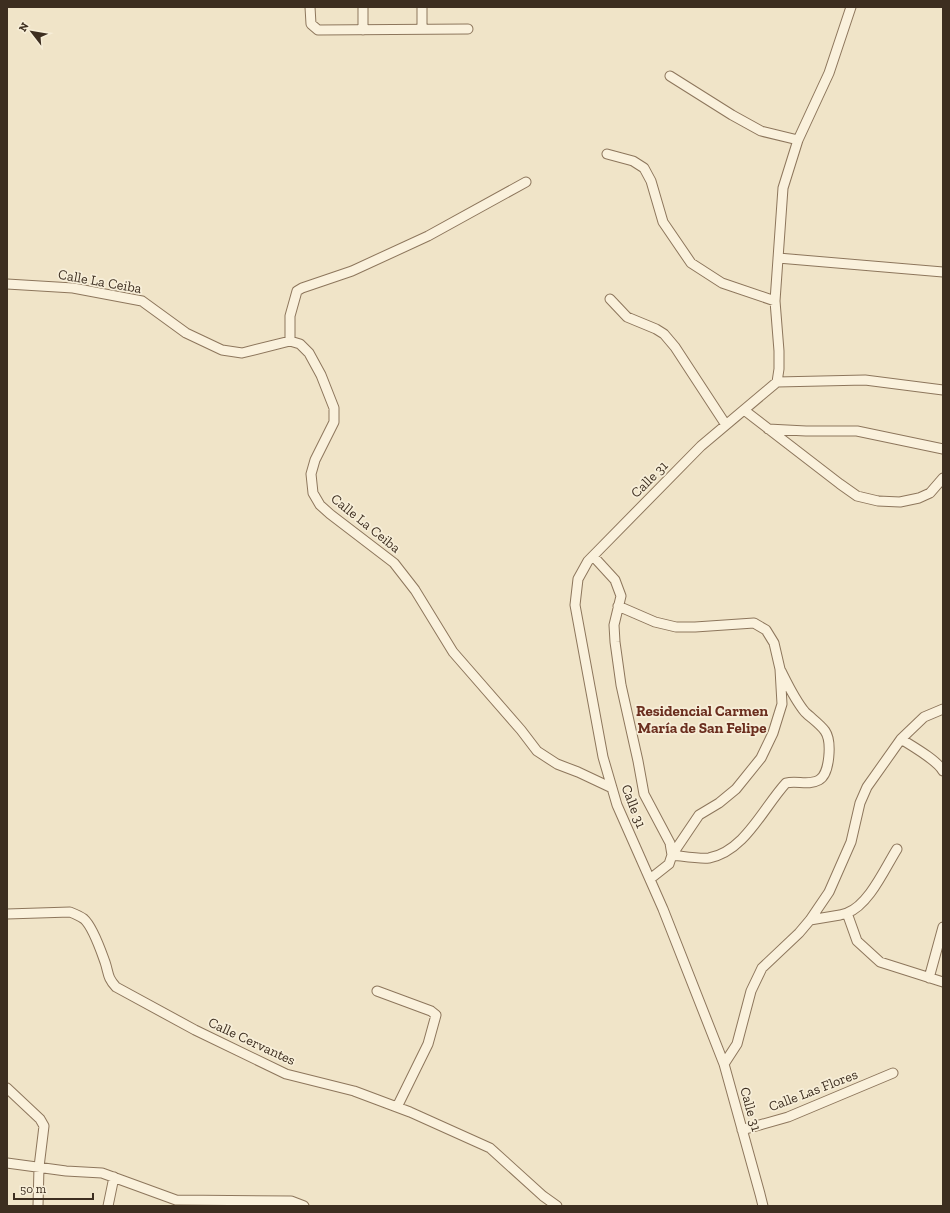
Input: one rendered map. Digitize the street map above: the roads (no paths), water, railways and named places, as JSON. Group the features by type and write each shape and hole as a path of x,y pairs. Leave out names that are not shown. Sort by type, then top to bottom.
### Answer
{"street":[{"path":"310,7 311,24 318,30 468,29"},
{"path":"363,7 364,30"},
{"path":"422,7 422,30"},
{"path":"851,7 829,73 798,140 783,188 775,301 779,352 777,382 865,380 943,390"},
{"path":"670,76 732,115 761,131 798,140"},
{"path":"607,154 633,161 644,168 651,181 663,222 691,263 722,283 775,301"},
{"path":"290,341 290,316 297,291 352,271 428,236 526,182"},
{"path":"778,258 943,272"},
{"name":"Calle La Ceiba","path":"7,284 73,288 142,301 186,333 222,350 242,353 290,341 300,344 309,353 321,375 334,408 334,422 315,460 311,474 313,493 320,505 394,563 415,590 453,652 521,730 537,751 557,764 612,788"},
{"path":"610,299 627,317 656,329 664,334 675,347 726,425"},
{"name":"Calle 31","path":"762,1206 724,1064 663,909 617,805 603,757 575,605 578,579 588,560 701,446 777,382"},
{"path":"744,410 857,496 878,501 900,502 912,500 930,493 943,478"},
{"path":"768,429 857,431 943,449"},
{"path":"592,556 615,580 621,596 614,625 621,685 644,794 670,843 672,855"},
{"path":"618,606 655,622 676,627 754,623 766,630 774,643 780,669 782,704 773,733 761,758 736,788 719,803 699,815 672,855 669,864 650,879"},
{"path":"672,855 707,858 721,854 735,845 756,823 786,783 813,783 824,776 829,741 825,732 805,711 793,694 780,669"},
{"path":"724,1064 737,1044 751,991 762,968 799,933 810,920 829,892 851,842 860,803 867,787 901,739 924,717 943,709"},
{"path":"901,739 932,760 943,771"},
{"path":"810,920 840,915 854,910 869,895 897,849"},
{"name":"Calle Cervantes","path":"7,914 70,912 77,915 85,920 90,928 105,962 108,978 116,987 195,1030 286,1074 354,1091 397,1107 490,1148 543,1196 557,1206"},
{"path":"847,913 857,941 880,962 943,982"},
{"path":"929,978 943,927"},
{"path":"377,991 430,1011 436,1015 428,1044 397,1107"},
{"name":"Calle Las Flores","path":"742,1130 788,1117 893,1073"},
{"path":"7,1088 40,1119 44,1126 39,1167 38,1206"},
{"path":"7,1164 66,1171 102,1173 176,1200 217,1203 291,1201 304,1206"},
{"path":"108,1206 114,1177"},
{"path":"164,1195 167,1206"}],"district":[{"name":"Residencial Carmen María de San Felipe","path":"702,720"}]}
